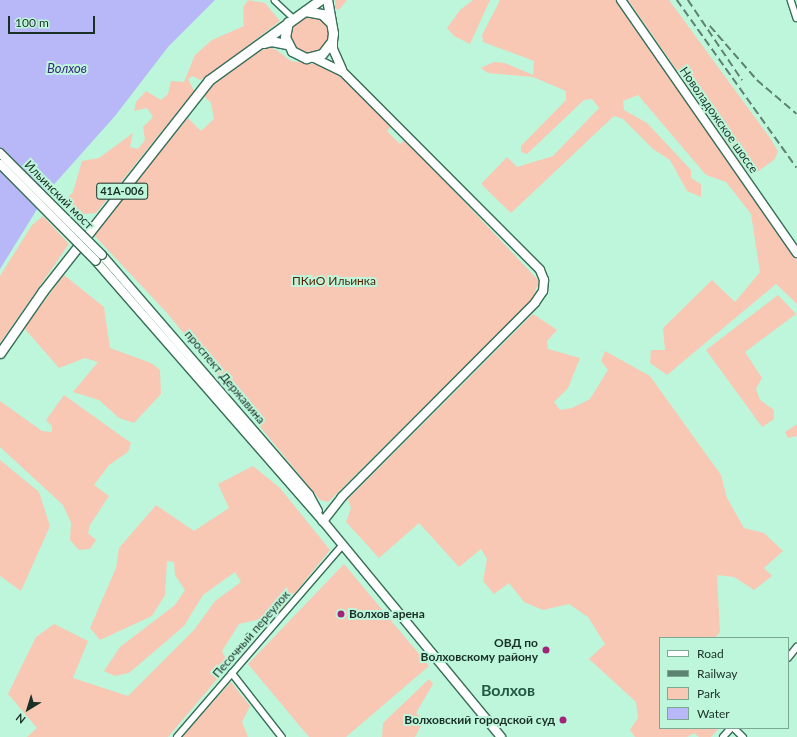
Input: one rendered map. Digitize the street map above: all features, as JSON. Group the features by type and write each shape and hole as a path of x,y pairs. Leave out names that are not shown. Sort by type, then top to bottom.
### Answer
{"main road":[{"name":"41А-006","path":"0,353 43,291 209,80 260,45 290,20 320,0"},
{"path":"327,0 329,21 333,33 333,49 343,72"},
{"name":"Новоладожское шоссе","path":"621,0 797,253"},
{"path":"303,11 313,10 329,21"},
{"path":"287,44 290,20"},
{"path":"314,58 328,49 333,33"},
{"path":"260,45 271,41 287,44 298,55 314,58 343,72 540,270 544,280 543,291 535,303 342,497 323,521"},
{"name":"Ильинский мост","path":"0,153 99,258"},
{"name":"Ильинский мост","path":"0,164 99,258"},
{"name":"проспект Державина","path":"99,258 323,521 342,546 501,737"}],"street":[{"path":"274,0 290,20"},
{"path":"791,0 797,18"},
{"name":"Песочный переулок","path":"177,737 342,546"},
{"path":"789,657 797,647"},
{"path":"232,673 282,737"},
{"path":"723,737 730,729"},
{"path":"735,729 742,737"}],"green space":[{"path":"248,0 265,3 280,21 209,75 200,80 193,76 188,79 194,91 96,213 84,214 73,207 66,200 73,192 82,161 99,158 133,133 130,147 138,149 145,140 143,127 153,117 147,108 134,111 136,102 146,91 161,100 168,94 171,81 184,82 195,55 212,40 244,26 243,7"},
{"path":"335,0 347,0 339,10 335,8"},
{"path":"473,0 490,0 470,44 454,36 447,28 460,10"},
{"path":"500,0 615,0 797,261 797,304 776,284 667,375 650,363 651,350 665,350 663,328 712,280 735,302 760,272 751,214 726,182 706,175 638,95 623,101 624,110 647,123 691,170 691,178 701,184 701,197 687,191 670,160 653,149 623,119 614,116 511,213 481,184 507,157 517,167 553,156 599,108 592,99 584,100 527,154 521,152 521,146 566,100 566,91 533,77 488,73 481,68 494,62 505,63 533,75 534,61 483,42 482,35"},
{"path":"628,0 669,0 770,138 778,151 775,159 756,173 747,171"},
{"path":"305,15 313,15 323,20 327,27 327,41 323,48 313,53 305,53 295,48 293,45 290,38 290,30 295,20 298,18"},
{"name":"ПКиО Ильинка","path":"265,47 275,49 291,61 320,65 335,72 391,126 387,131 400,144 405,139 539,281 533,298 328,502 320,500 167,313 93,234 188,118 201,131 214,119 211,103 204,96 213,85"},
{"path":"43,216 69,244 0,343 0,276 32,225"},
{"path":"64,275 104,307 110,348 151,363 160,370 161,394 134,423 119,418 99,400 73,392 98,362 85,358 59,368 24,328"},
{"path":"778,295 796,314 745,352 762,378 756,389 760,400 774,410 774,419 762,427 706,350"},
{"path":"533,314 557,330 547,341 548,349 580,358 568,388 554,402 560,410 572,408 590,399 608,370 601,361 605,351 650,376 721,475 727,498 744,528 764,533 783,551 764,568 772,576 754,590 734,577 717,575 720,632 716,637 659,637 659,729 718,729 711,737 699,737 694,733 687,737 635,737 630,730 638,718 636,702 589,659 605,644 588,617 569,604 543,610 524,602 509,583 494,594 483,581 487,559 481,549 459,567 419,523 379,558 346,522 351,508 348,499"},
{"path":"64,395 131,443 128,452 109,465 94,485 109,496 90,525 88,533 96,540 90,549 79,550 70,540 71,523 63,505 0,447 0,401 42,431 52,432 52,426 46,420"},
{"path":"797,424 797,436 788,438 785,432"},
{"path":"0,460 39,492 50,526 21,591 0,576"},
{"path":"253,466 280,488 330,550 277,615 239,624 222,651 229,665 168,737 27,737 37,728 8,694 36,637 54,624 88,641 73,678 128,696 194,630 215,601 241,582 235,572 203,595 184,626 129,673 115,676 104,671 120,647 175,605 185,590 175,575 174,562 167,561 165,595 152,616 100,640 90,628 116,568 119,548 156,505 194,531 229,508 218,484"},
{"name":"Волхов арена","path":"344,564 429,666 346,737 309,737 248,664"},
{"path":"429,679 433,684 416,713 424,720 415,737 382,737 383,723"},
{"path":"231,682 250,706 242,722 248,737 182,737"}],"water":[{"name":"Волхов","path":"0,0 215,0 168,47 115,116 49,190 0,269"}],"railway":[{"path":"677,0 797,168"},
{"path":"688,0 742,80"},
{"path":"710,26 757,80 797,114"}],"place":[{"name":"Волхов арена","path":"341,614"},
{"name":"ОВД по Волховскому району","path":"546,650"},
{"name":"Волховский городской суд","path":"563,720"}],"district":[{"name":"Волхов","path":"508,690"}]}
